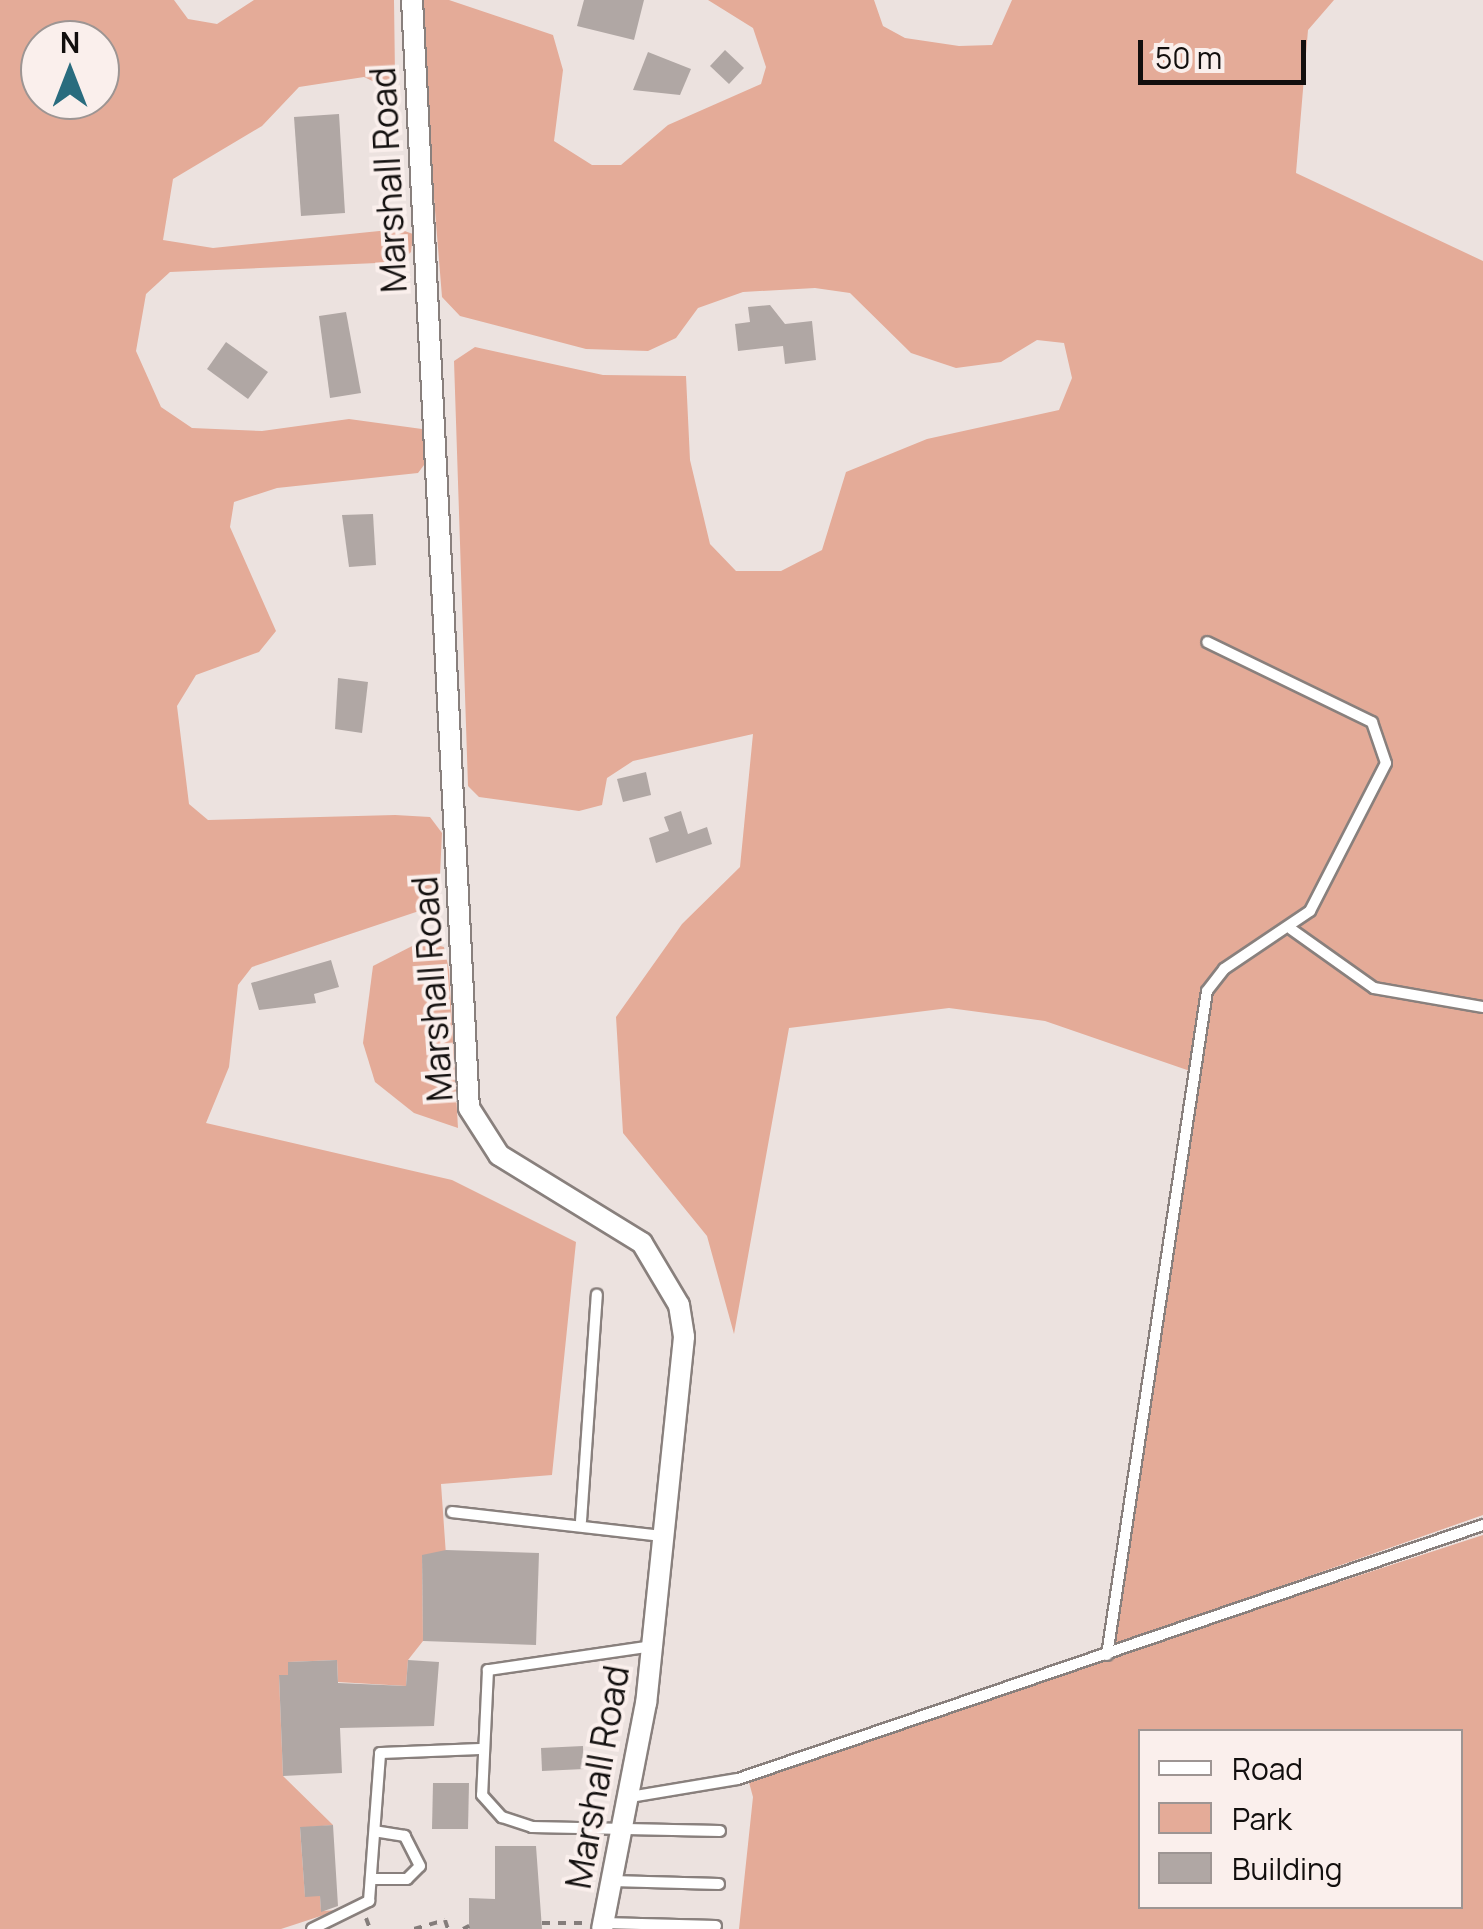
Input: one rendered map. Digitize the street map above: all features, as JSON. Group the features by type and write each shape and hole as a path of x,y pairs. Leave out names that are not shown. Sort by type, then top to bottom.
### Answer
{"street":[{"name":"Marshall Road","path":"412,0 469,1108 499,1155 642,1243 679,1305 668,1537 630,1797 603,1926"}],"lane":[{"path":"1107,1656 1207,991 1224,968 1291,929 1325,888 1381,781 1384,739 1372,722 1207,642"},
{"path":"1291,929 1374,988 1483,1007"},
{"path":"581,1521 596,1295"},
{"path":"452,1512 581,1521 668,1537"},
{"path":"630,1797 738,1778 1107,1656 1483,1524"},
{"path":"654,1646 488,1670 481,1749 482,1795 504,1818 720,1831"},
{"path":"312,1929 363,1909 373,1879 380,1753 481,1749"},
{"path":"373,1879 407,1879 420,1866 405,1836 375,1831"},
{"path":"612,1881 719,1884"},
{"path":"603,1926 716,1926"}],"path":[{"path":"414,1929 445,1920 448,1929"},
{"path":"542,1924 603,1926"},
{"path":"462,1929 469,1926"}],"green space":[{"path":"0,0 174,0 188,19 217,24 254,0 394,0 395,76 383,86 364,77 299,87 262,126 173,179 163,240 213,248 399,229 413,234 411,252 401,262 170,272 146,294 136,351 161,407 192,428 262,431 349,419 422,429 427,461 418,473 277,488 234,502 230,527 276,631 259,652 196,675 177,706 189,804 208,820 430,817 442,833 439,896 428,908 252,967 238,985 229,1067 206,1123 452,1180 576,1242 552,1475 441,1484 446,1555 422,1555 423,1641 408,1660 406,1686 338,1682 337,1660 288,1662 288,1675 279,1676 283,1776 333,1825 300,1828 305,1896 320,1896 321,1911 339,1910 281,1929 0,1929"},
{"path":"418,0 449,0 553,35 563,70 554,141 592,165 621,165 668,125 761,84 766,67 753,28 708,0 874,0 883,26 905,38 959,46 992,45 1012,0 1334,0 1308,30 1296,173 1483,261 1483,1515 1108,1647 1190,1071 1045,1021 949,1008 789,1028 734,1334 707,1236 623,1133 616,1017 682,924 740,867 753,734 633,761 607,778 602,805 579,811 479,797 468,786 454,361 475,347 603,375 686,376 690,460 710,544 736,571 781,571 822,550 846,472 927,439 1059,410 1072,378 1064,343 1037,340 1001,362 956,368 911,353 850,293 815,288 743,292 698,308 676,338 648,351 586,349 460,316 442,297"},
{"path":"422,941 444,947 449,970 458,1128 414,1113 375,1082 363,1043 373,966"},
{"path":"1483,1535 1483,1929 739,1929 753,1797 747,1775"}],"building":[{"path":"584,0 644,0 634,40 577,26"},
{"path":"725,50 744,68 729,84 710,66"},
{"path":"648,52 691,69 680,95 633,90"},
{"path":"339,114 345,213 301,216 294,117"},
{"path":"770,305 785,324 812,321 816,360 785,364 783,346 738,351 735,324 750,322 748,307"},
{"path":"346,312 361,393 330,398 319,316"},
{"path":"226,342 268,372 248,399 207,369"},
{"path":"373,514 376,565 349,567 342,515"},
{"path":"338,678 368,682 362,733 335,729"},
{"path":"646,772 651,795 623,802 617,779"},
{"path":"681,811 688,834 707,827 712,844 656,863 649,838 669,831 664,817"},
{"path":"331,960 339,987 314,994 316,1003 259,1010 251,983"},
{"path":"446,1550 539,1553 536,1645 423,1641 422,1555"},
{"path":"337,1660 338,1683 406,1686 408,1660 439,1662 434,1726 340,1728 342,1773 283,1776 279,1675 288,1675 288,1662"},
{"path":"583,1746 584,1769 542,1771 541,1748"},
{"path":"433,1783 469,1783 468,1829 432,1829"},
{"path":"333,1825 338,1906 321,1912 320,1896 305,1897 300,1827"},
{"path":"495,1846 536,1846 542,1929 469,1929 469,1898 495,1899"}]}
